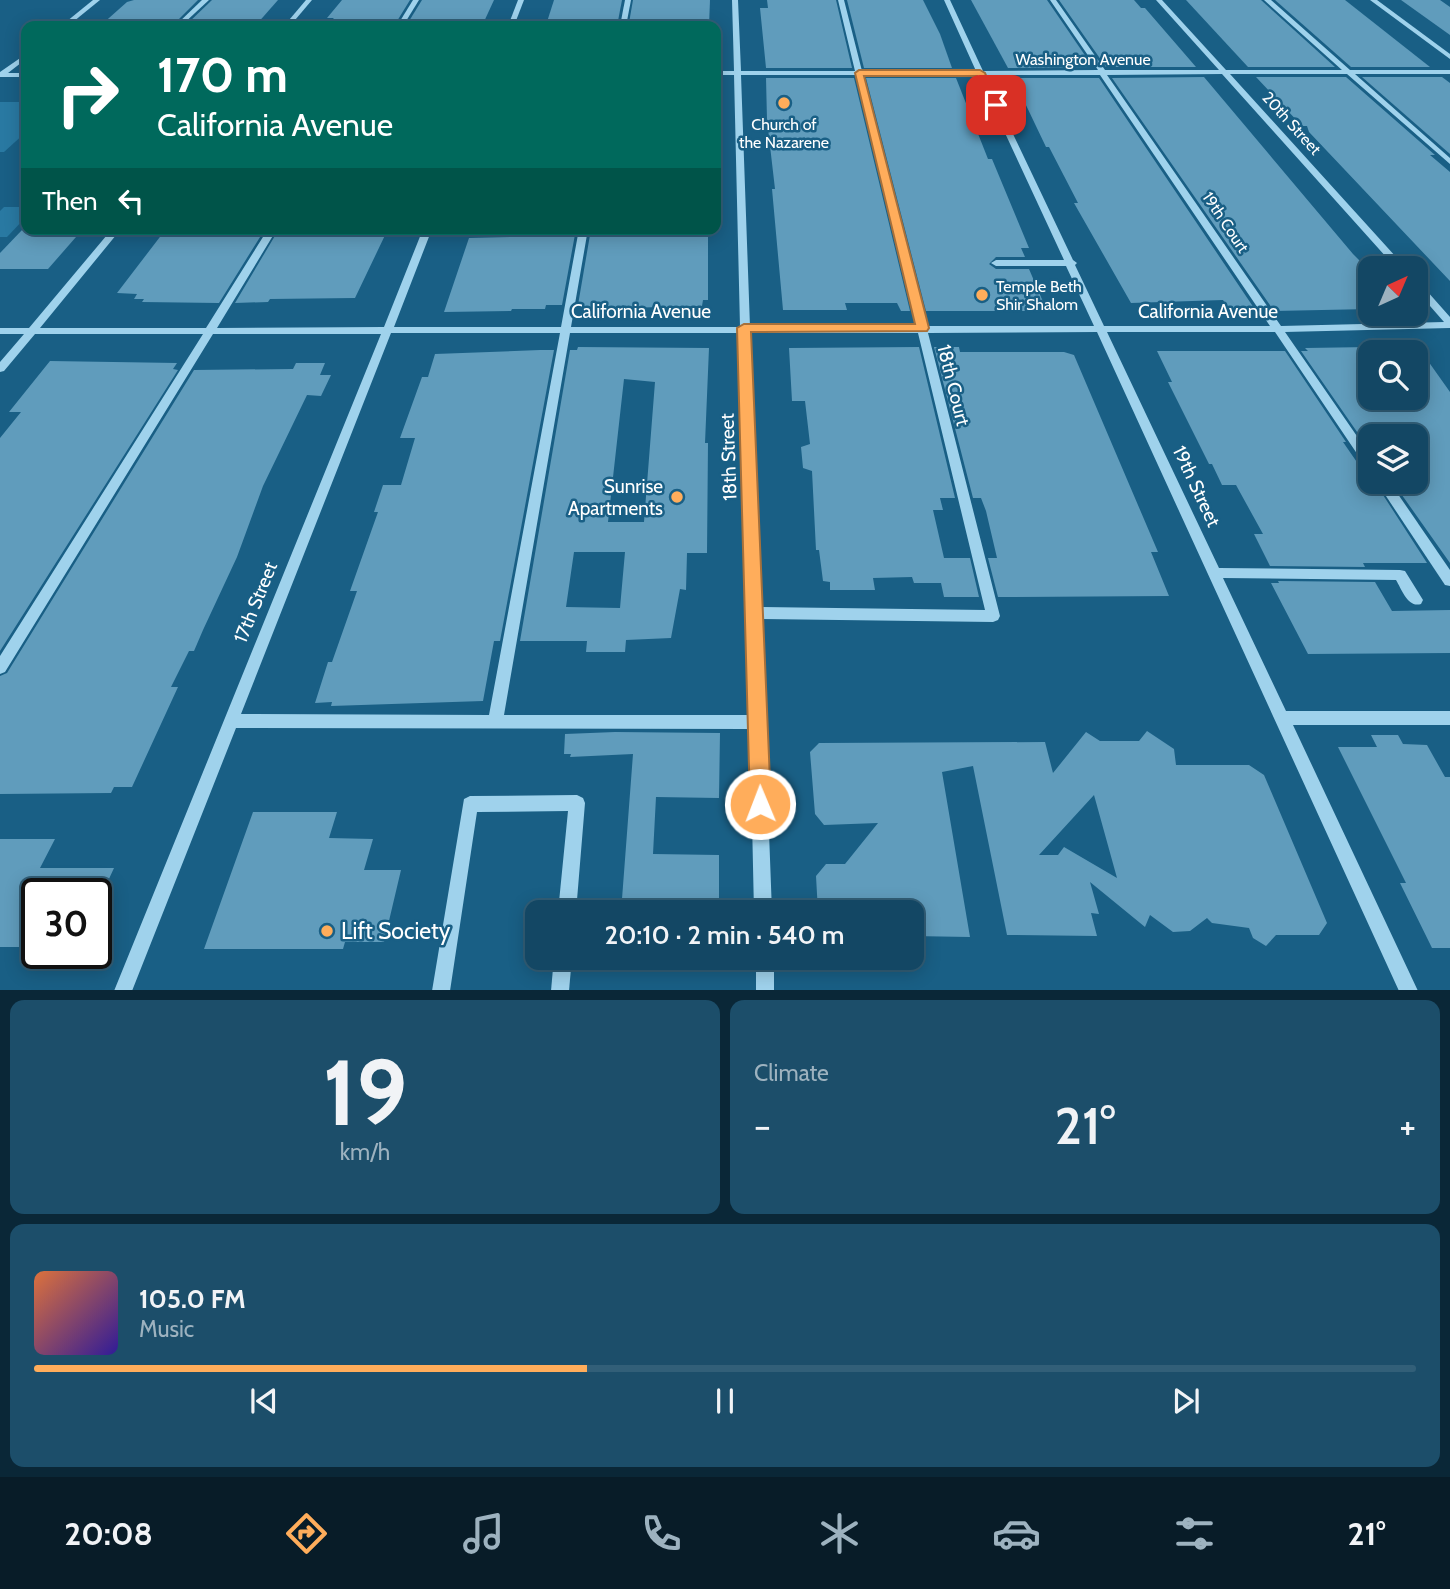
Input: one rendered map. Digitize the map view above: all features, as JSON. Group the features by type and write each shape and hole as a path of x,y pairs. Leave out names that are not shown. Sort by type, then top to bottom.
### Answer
{"street":[{"path":"70,21 97,0"},
{"path":"183,21 206,0"},
{"path":"291,21 309,0"},
{"path":"403,21 416,0"},
{"path":"513,21 521,0"},
{"path":"624,21 628,0"},
{"name":"18th Street","path":"735,0 744,328 756,613 763,900"},
{"name":"18th Court","path":"756,613 993,616 841,0"},
{"name":"19th Street","path":"947,0 1409,990"},
{"name":"19th Court","path":"1053,0 1358,446"},
{"name":"20th Street","path":"1159,0 1390,256"},
{"path":"1267,0 1450,162"},
{"path":"1373,0 1450,57"},
{"path":"1,75 21,59"},
{"name":"Washington Avenue","path":"721,73 1450,72"},
{"path":"1,75 21,75"},
{"path":"0,369 112,235"},
{"path":"0,668 269,235"},
{"name":"17th Street","path":"123,990 426,235"},
{"path":"495,723 583,235"},
{"path":"996,263 1072,263"},
{"path":"1428,298 1450,324"},
{"name":"California Avenue","path":"0,331 387,328 1279,329 1450,324"},
{"path":"1391,494 1450,581"},
{"path":"1215,573 1400,575 1416,600"},
{"path":"1282,718 1450,718"},
{"path":"230,721 758,722"},
{"path":"441,990 470,804 577,803 568,900"},
{"path":"560,990 562,970"},
{"path":"765,970 765,990"}],"shaded area":[{"path":"0,102 21,102 21,137 4,152 0,152"},
{"path":"4,207 21,207 21,222 7,237 0,237 0,211"}],"building":[{"path":"198,0 177,21 106,21 127,2"},
{"path":"212,0 278,0 260,21 190,21"},
{"path":"342,0 410,0 397,21 331,21 334,18 327,18"},
{"path":"422,0 494,0 484,21 409,21"},
{"path":"554,0 622,0 618,21 547,21"},
{"path":"633,0 710,0 709,21 629,21"},
{"path":"767,0 836,0 852,68 766,68 760,8 768,8"},
{"path":"847,0 923,0 940,34 952,68 864,68"},
{"path":"971,0 1047,0 1093,67 1008,68"},
{"path":"1059,0 1134,0 1141,8 1145,8 1196,67 1106,67"},
{"path":"1186,0 1261,0 1335,67 1248,67"},
{"path":"1275,0 1345,0 1430,67 1351,67"},
{"path":"1401,0 1440,0 1450,7 1450,35"},
{"path":"1204,77 1358,259 1358,309 1274,311 1112,78"},
{"path":"1256,77 1346,77 1435,155 1430,155 1450,172 1450,281 1309,132 1307,126 1302,126"},
{"path":"1362,77 1442,77 1450,83 1450,154"},
{"path":"766,78 854,78 910,311 901,311 897,303 845,303 847,310 783,310 772,189 775,189 767,120"},
{"path":"866,78 956,78 988,159 992,159 1029,248 1021,248 1025,257 996,257 989,264 996,269 1029,269 1047,311 926,311"},
{"path":"1013,78 1099,78 1256,311 1230,311 1223,300 1131,303 1074,203 1078,203 1049,147 1046,147"},
{"path":"21,231 21,235 78,235 48,269 0,269 0,253"},
{"path":"161,235 261,235 219,303 142,302 144,299 134,299 137,294 117,293"},
{"path":"275,235 385,235 355,298 270,299 268,302 235,303"},
{"path":"575,235 562,305 546,305 545,309 444,312 469,238"},
{"path":"590,235 708,237 708,300 703,300 702,306 583,309 584,305 578,305"},
{"path":"578,347 709,348 705,443 708,443 707,553 687,553 686,590 680,589 671,638 626,640 625,652 586,652 587,641 520,641 570,350 577,350","holes":["624,379 655,382 644,522 608,522","574,552 625,552 620,608 566,607"]},
{"path":"919,347 955,498 940,498 943,510 933,510 944,558 970,558 979,597 944,597 941,583 914,583 912,577 873,578 875,590 830,590 830,582 823,581 819,550 816,550 812,471 803,468 801,447 810,444 805,401 792,401 789,348"},
{"path":"934,347 959,347 960,352 1064,352 1074,355 1158,552 1151,552 1169,596 998,597 988,558 997,558 986,511 981,498 973,498"},
{"path":"1358,347 1358,410 1428,410 1428,361 1450,392 1450,563 1401,494 1428,494 1428,424 1358,424 1358,433 1301,351 1308,351 1305,348"},
{"path":"554,350 500,641 494,641 483,701 331,706 332,702 315,703 328,662 332,662 357,591 350,591 378,512 374,512 383,485 401,485 415,438 400,438 422,377 428,377 435,354"},
{"path":"1157,351 1285,351 1358,464 1358,494 1382,494 1427,563 1363,563 1365,567 1270,566 1254,534 1263,534 1236,485 1222,485 1212,464 1209,464 1168,382 1172,382"},
{"path":"50,361 177,363 173,369 178,370 0,651 0,438 21,412 9,412"},
{"path":"296,363 325,363 320,375 331,375 321,396 307,395 263,486 237,557 194,651 189,651 171,687 178,687 132,787 114,787 111,793 0,794 0,676 7,673 194,370 293,369"},
{"path":"1278,581 1375,582 1392,611 1450,610 1450,653 1308,654 1271,583 1279,583"},
{"path":"1147,731 1174,749 1176,765 1249,765 1264,775 1327,923 1319,935 1276,935 1266,946 1253,938 1249,928 1212,923 1207,918 1190,931 1173,932 1150,915 1145,927 1090,882 1099,914 1091,913 1097,936 1007,935 973,766 942,772 970,937 924,936 924,900 817,900 816,876 826,864 845,864 878,823 824,825 815,814 810,752 819,743 1045,742 1053,773 1086,732 1100,741 1139,741","holes":["1094,795 1117,878 1064,847 1058,855 1039,855"]},
{"path":"720,733 719,798 656,797 653,854 719,855 719,900 622,900 633,754 570,757 571,754 564,754 565,734"},
{"path":"1371,735 1398,735 1403,744 1427,745 1445,777 1450,777 1450,948 1432,948 1400,883 1406,883 1338,747 1377,747"},
{"path":"253,812 337,812 329,838 373,839 364,870 401,870 384,942 345,942 343,949 204,949"},
{"path":"0,839 55,839 40,868 114,868 109,878 21,878 21,947 0,947"}],"place":[{"name":"Church of the Nazarene","path":"784,103"},
{"name":"Temple Beth Shir Shalom","path":"982,295"},
{"name":"Sunrise Apartments","path":"677,497"},
{"name":"Lift Society","path":"327,931"}],"route":[{"path":"760,804 756,613 744,328 922,328 859,73 980,73 996,105"}]}
